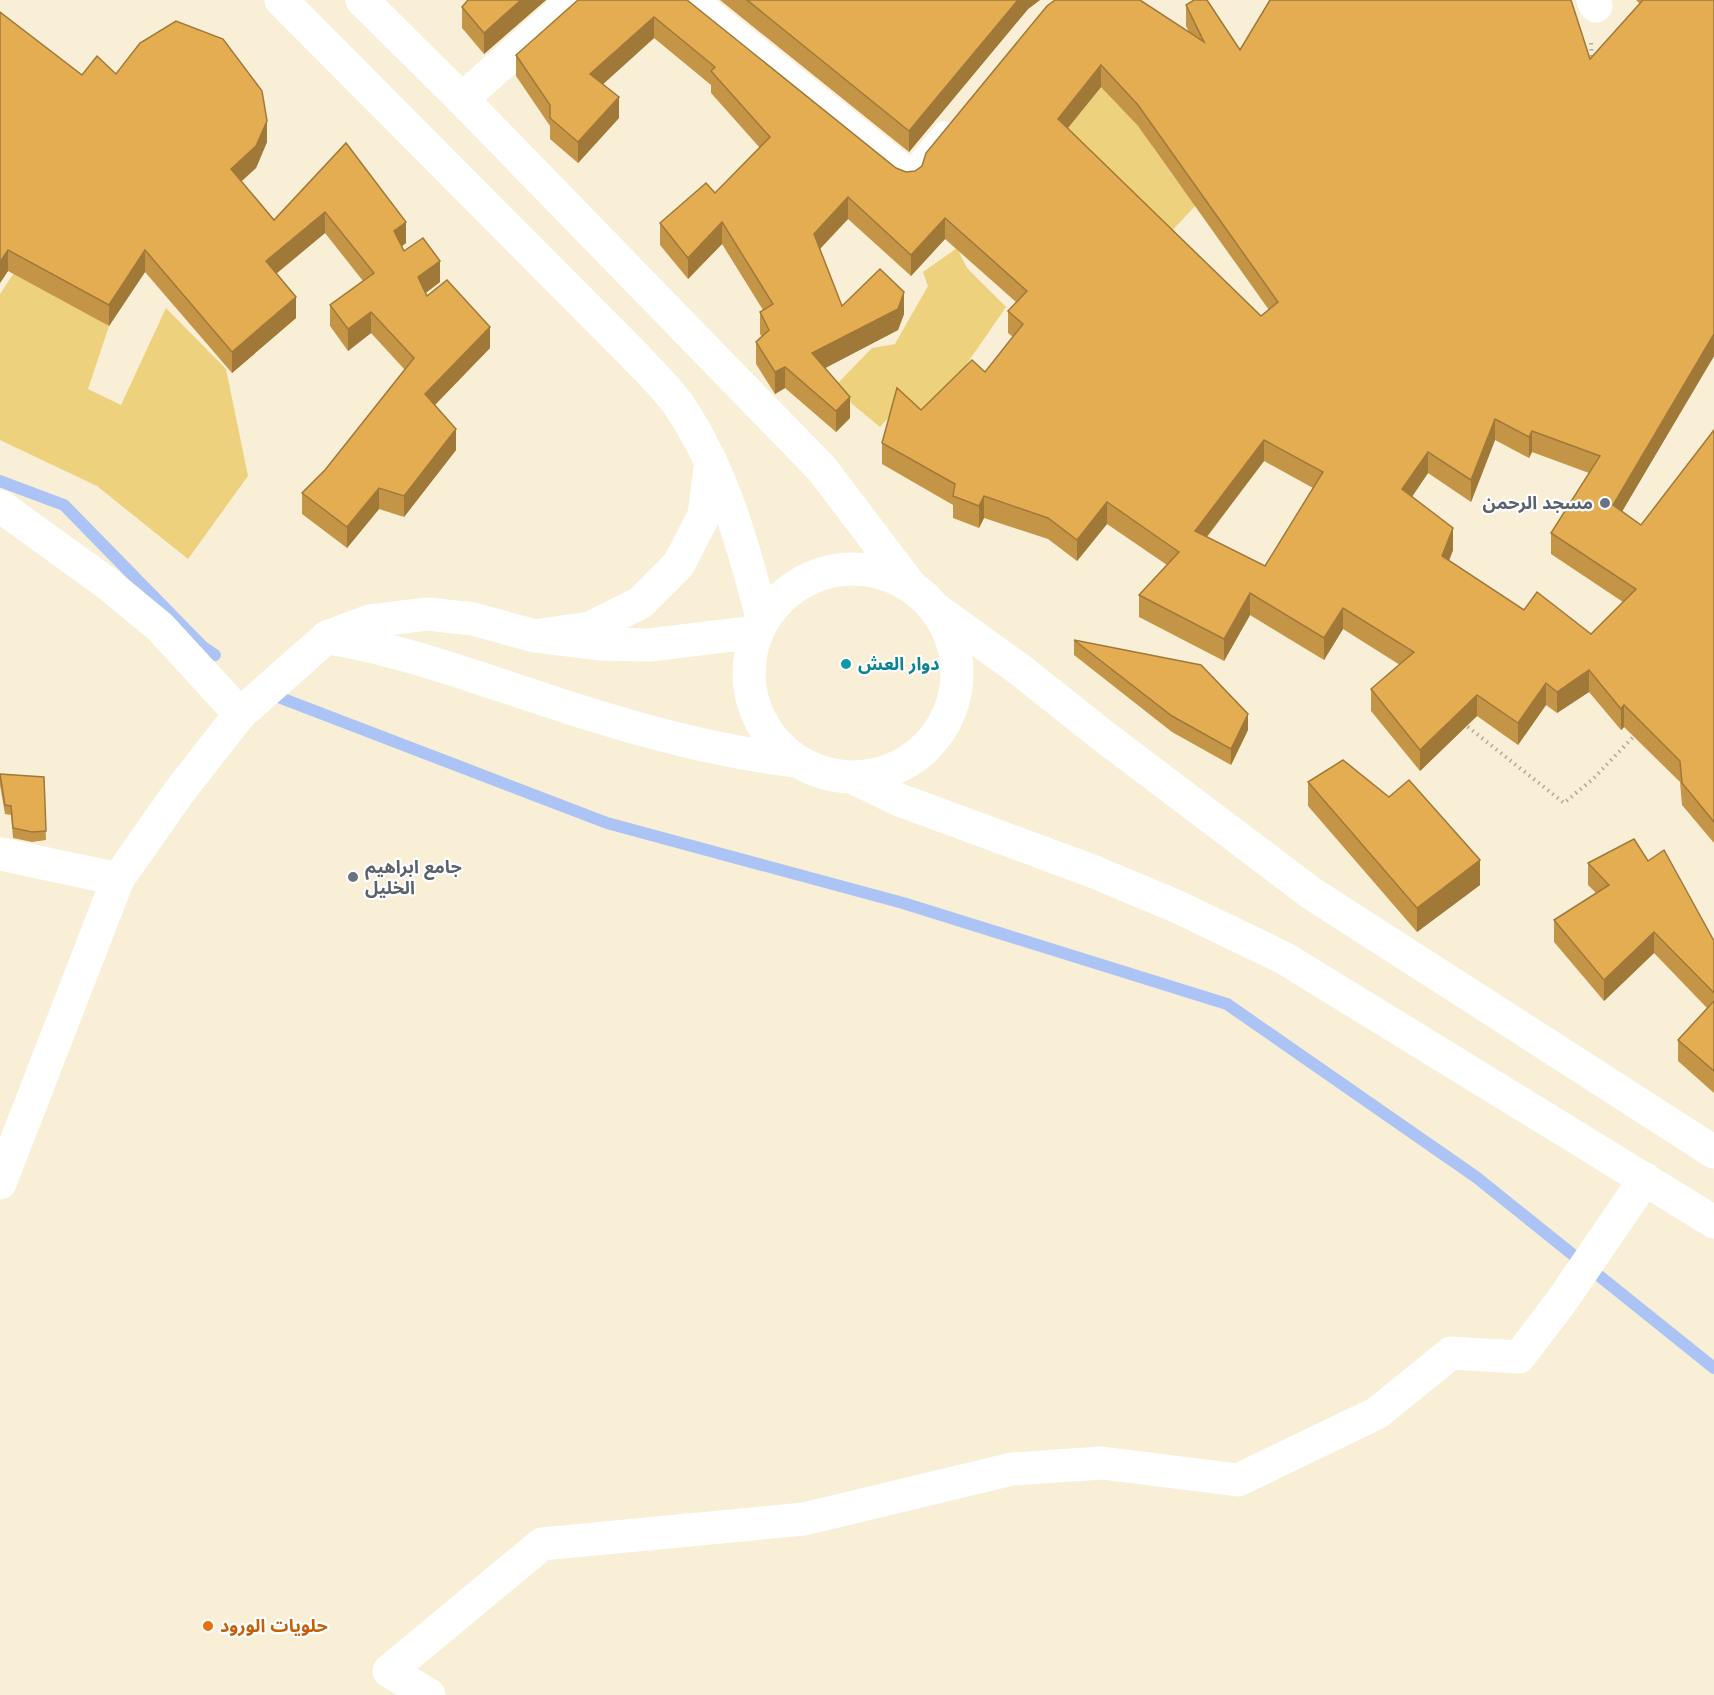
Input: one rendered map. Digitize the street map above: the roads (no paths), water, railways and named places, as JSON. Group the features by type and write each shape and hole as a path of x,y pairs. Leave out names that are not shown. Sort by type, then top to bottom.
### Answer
{"main road":[{"path":"281,0 632,353 677,403 711,460 735,516 760,627"},
{"path":"362,0 462,99 822,469 910,585 937,610 1019,669 1102,735 1311,893 1714,1152"},
{"path":"462,99 574,0"},
{"path":"690,0 908,175"},
{"path":"536,636 590,628 640,603 679,564 704,515 711,460"},
{"path":"0,506 108,584 160,627 240,714"},
{"path":"910,585 884,573 856,568 828,572 802,582 779,599 760,627 749,661 750,690 759,718 775,743 797,761 825,773 854,778 897,799 1092,870 1178,907 1284,958 1714,1222"},
{"path":"854,778 887,772 916,757 939,733 953,704 958,671 953,639 937,610"},
{"path":"0,1183 118,879 179,792 240,714 327,637 370,621 427,614 473,620 536,636 599,644 649,645 760,627"},
{"path":"327,637 380,646 570,708 690,743 745,755 797,761"},
{"path":"0,854 118,879"},
{"path":"429,1695 389,1671 542,1544 804,1518 1012,1470 1102,1463 1238,1480 1377,1413 1451,1353 1519,1357 1645,1179"}],"lane":[{"path":"908,175 959,114"}],"waterway":[{"path":"0,481 64,505 203,647 215,655"},
{"path":"273,695 607,823 903,903 1227,1004 1476,1177 1714,1368"}],"place":[{"name":"مسجد الرحمن","path":"1605,503"},
{"name":"دوار العش","path":"846,664"},
{"name":"جامع ابراهيم الخليل","path":"353,877"},
{"name":"حلويات الورود","path":"208,1626"}]}
